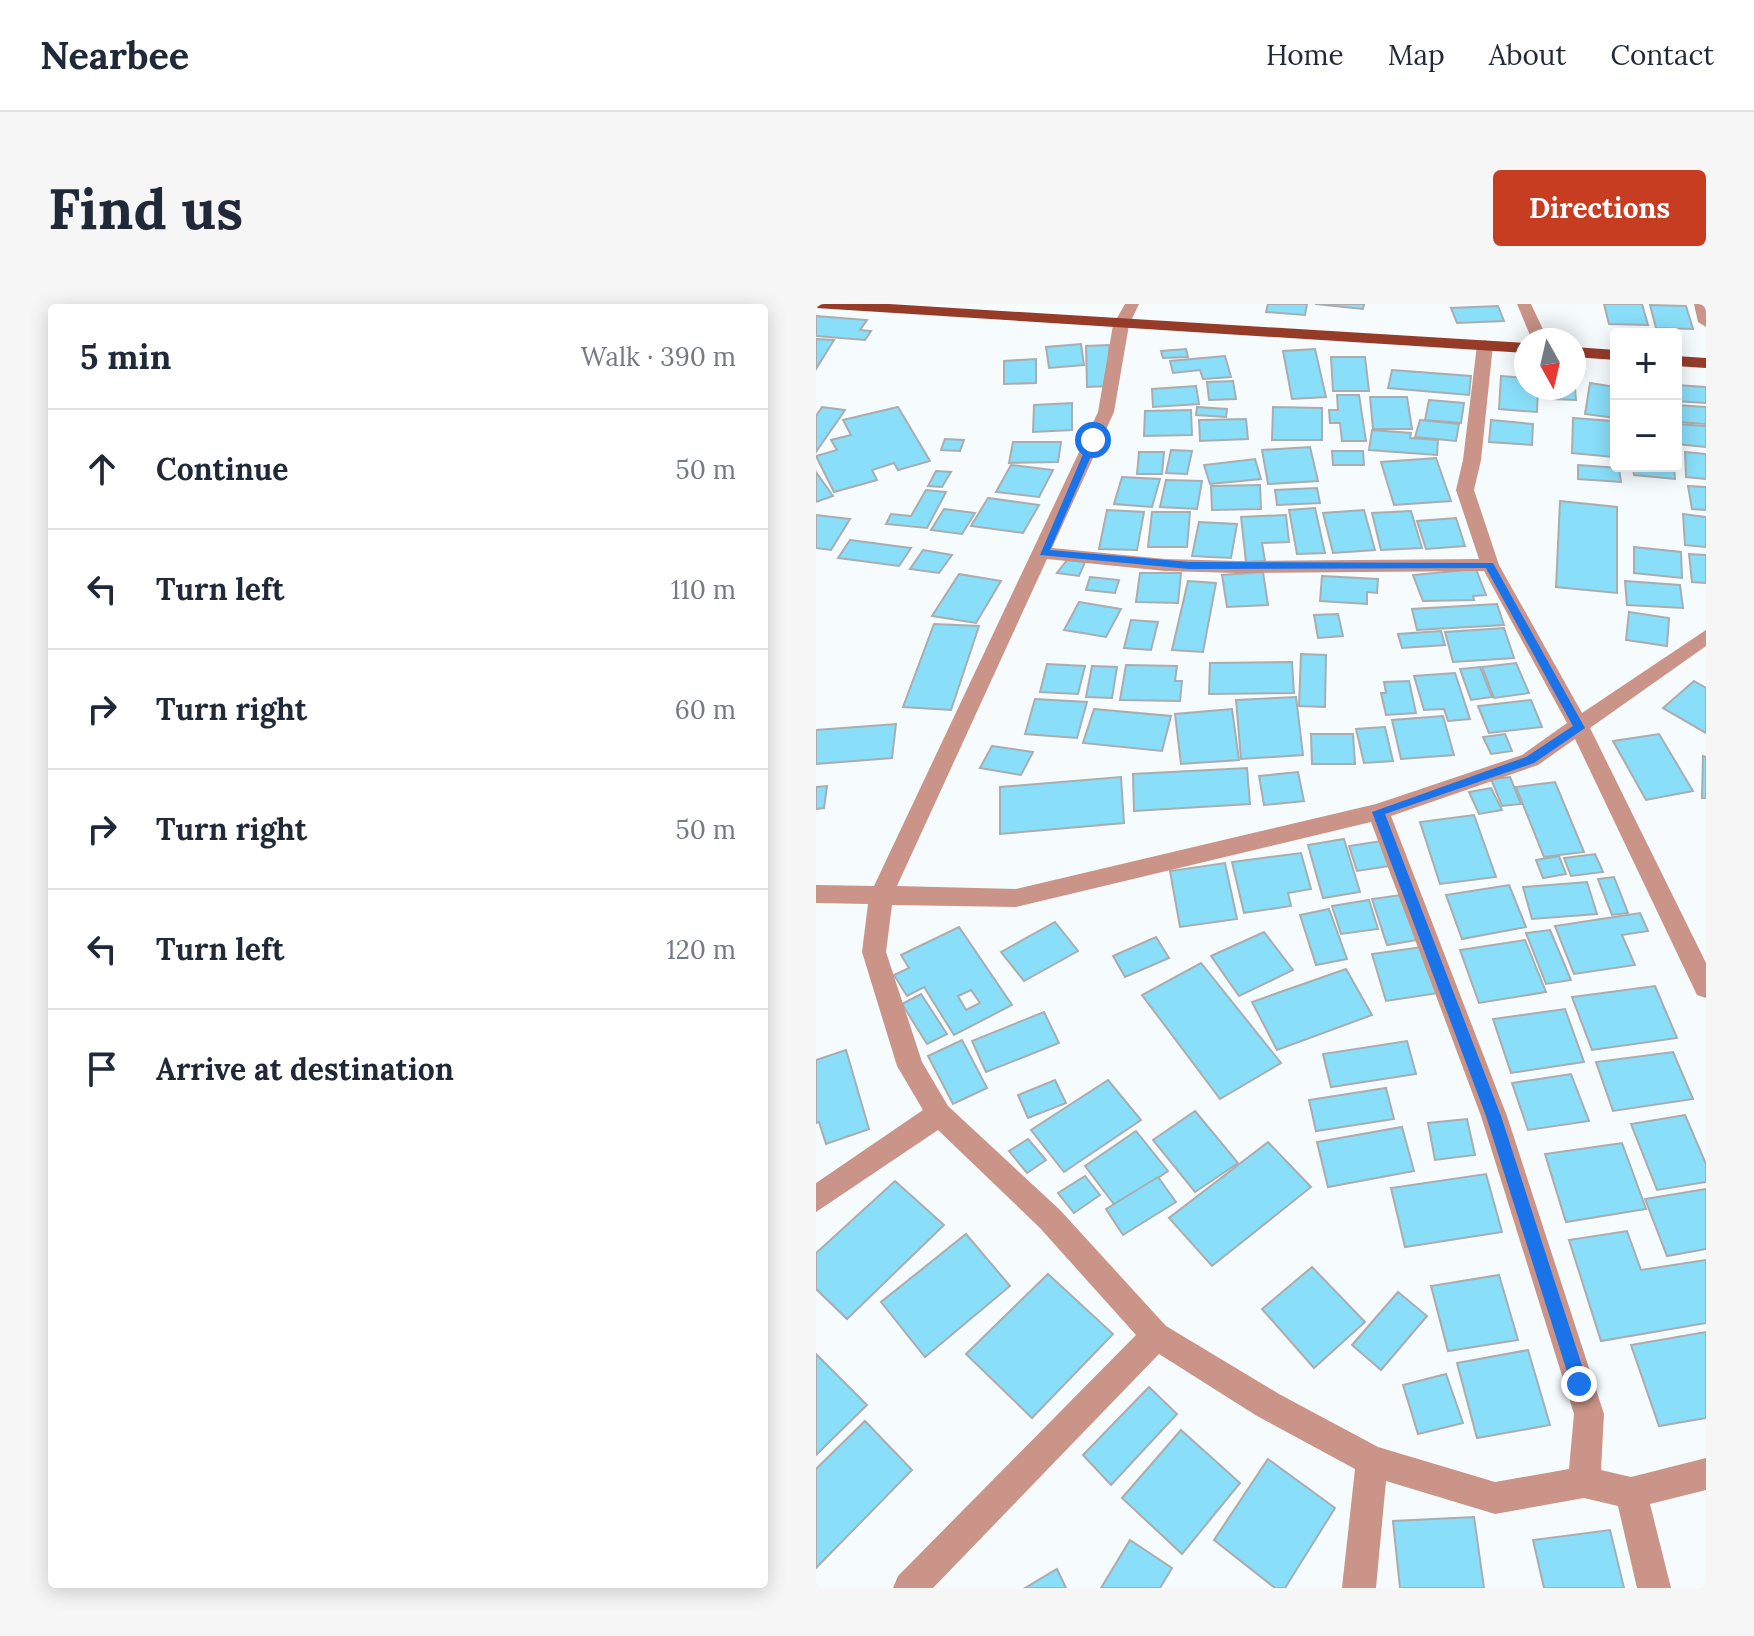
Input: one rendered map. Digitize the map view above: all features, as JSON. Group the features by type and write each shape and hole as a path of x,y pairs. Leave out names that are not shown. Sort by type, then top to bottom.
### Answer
{"main road":[{"path":"816,304 960,309 1121,325 1514,347"},
{"path":"1586,353 1610,355"},
{"path":"1682,361 1706,363"}],"street":[{"path":"1132,304 1121,325 1106,412 881,896 874,952 910,1066 939,1114 1050,1219 1156,1336 1268,1405 1372,1461 1495,1498 1584,1482 1631,1493 1706,1474"},
{"path":"1524,304 1535,328"},
{"path":"1701,304 1706,322"},
{"path":"1485,345 1472,460 1465,490 1490,565 1580,728 1706,988"},
{"path":"1043,553 1165,565 1237,567 1490,565"},
{"path":"816,894 1016,898 1378,812 1530,760 1580,728 1706,636"},
{"path":"1378,812 1494,1116 1589,1414 1584,1482"},
{"path":"816,1199 939,1114"},
{"path":"910,1588 1156,1336"},
{"path":"1359,1588 1372,1461"},
{"path":"1631,1493 1654,1588"}],"building":[{"path":"1268,304 1307,304 1305,315 1266,312"},
{"path":"1315,304 1364,304 1363,309"},
{"path":"1604,304 1642,304 1648,325 1609,324"},
{"path":"1650,305 1686,306 1693,329 1656,328"},
{"path":"1498,306 1504,321 1457,323 1451,308"},
{"path":"816,316 867,320 860,330 871,331 865,340 816,336"},
{"path":"816,339 834,340 816,369"},
{"path":"1081,344 1084,365 1049,368 1046,347"},
{"path":"1109,345 1111,386 1087,387 1086,346"},
{"path":"1186,349 1188,357 1163,358 1161,351"},
{"path":"1315,349 1326,397 1292,399 1283,351"},
{"path":"1225,356 1231,377 1203,379 1200,370 1173,373 1170,361"},
{"path":"1331,357 1365,357 1369,391 1333,391"},
{"path":"1036,359 1036,383 1004,384 1004,361"},
{"path":"1392,370 1471,376 1469,395 1388,388"},
{"path":"1501,376 1514,377 1514,400 1538,400 1537,412 1499,409"},
{"path":"1233,381 1236,399 1209,400 1207,382"},
{"path":"1590,383 1610,386 1610,417 1585,414"},
{"path":"1682,385 1706,387 1706,403 1682,401"},
{"path":"1196,386 1199,404 1153,407 1152,389"},
{"path":"1337,395 1359,395 1366,441 1342,441 1340,423 1330,423 1329,410 1338,410"},
{"path":"1370,397 1407,397 1412,429 1373,429"},
{"path":"1429,400 1464,403 1461,423 1425,420"},
{"path":"1072,403 1072,430 1033,432 1034,405"},
{"path":"1682,405 1706,407 1706,424 1682,422"},
{"path":"822,407 845,410 816,452 816,416"},
{"path":"898,407 930,461 898,470 894,463 872,470 877,480 834,492 816,456 837,450 831,440 851,435 843,420"},
{"path":"1197,407 1227,409 1226,417 1196,415"},
{"path":"1273,407 1322,408 1322,440 1272,440"},
{"path":"1191,410 1192,435 1144,436 1145,411"},
{"path":"1573,418 1610,421 1610,457 1572,453"},
{"path":"1246,419 1248,439 1200,441 1199,420"},
{"path":"1420,420 1459,424 1456,441 1415,437"},
{"path":"1491,420 1533,424 1532,445 1489,442"},
{"path":"1682,424 1706,426 1706,447 1682,445"},
{"path":"1372,430 1411,433 1410,438 1438,440 1437,455 1369,450"},
{"path":"945,439 964,440 960,451 941,450"},
{"path":"1013,442 1061,442 1058,462 1009,463"},
{"path":"1310,447 1318,481 1268,484 1262,450"},
{"path":"1171,450 1192,451 1187,474 1166,473"},
{"path":"1332,451 1363,451 1364,465 1333,465"},
{"path":"1139,452 1164,452 1162,474 1137,474"},
{"path":"1685,452 1706,454 1706,479 1686,477"},
{"path":"1436,458 1451,501 1394,505 1381,462"},
{"path":"1255,459 1261,479 1210,484 1204,465"},
{"path":"1011,465 1053,470 1039,497 996,492"},
{"path":"1578,465 1610,467 1610,472 1620,472 1621,482 1578,479"},
{"path":"936,471 951,472 942,487 928,486"},
{"path":"816,472 833,496 816,502"},
{"path":"1634,472 1674,472 1675,479 1634,475"},
{"path":"1122,477 1160,479 1152,507 1114,504"},
{"path":"1166,480 1202,481 1197,509 1160,507"},
{"path":"1260,485 1261,509 1212,510 1211,486"},
{"path":"1688,486 1706,487 1706,510 1692,509"},
{"path":"1317,488 1320,503 1277,505 1275,490"},
{"path":"926,490 946,492 927,528 886,524 891,514 911,516"},
{"path":"988,498 1039,505 1023,533 971,526"},
{"path":"1560,501 1617,507 1617,593 1556,587"},
{"path":"1315,508 1325,553 1297,554 1289,510"},
{"path":"944,509 975,513 962,534 931,530"},
{"path":"1107,510 1144,512 1137,550 1099,549"},
{"path":"1364,510 1375,550 1333,553 1323,513"},
{"path":"1411,511 1422,548 1381,550 1372,513"},
{"path":"1152,512 1190,512 1187,547 1148,547"},
{"path":"1683,514 1706,517 1706,547 1685,545"},
{"path":"816,515 850,519 831,550 816,548"},
{"path":"1286,515 1289,542 1262,543 1265,561 1246,562 1241,517"},
{"path":"1456,518 1465,546 1426,549 1417,521"},
{"path":"1199,522 1237,524 1231,558 1192,556"},
{"path":"850,540 911,548 899,566 838,558"},
{"path":"1634,547 1681,552 1682,578 1634,573"},
{"path":"923,550 952,555 939,573 910,569"},
{"path":"1689,554 1706,555 1706,583 1692,582"},
{"path":"1067,560 1085,562 1079,576 1057,573"},
{"path":"1476,569 1486,595 1473,596 1474,600 1423,601 1413,575"},
{"path":"1263,572 1268,605 1227,607 1222,575"},
{"path":"1140,573 1181,573 1178,603 1136,602"},
{"path":"959,574 1001,581 976,623 932,616"},
{"path":"1322,576 1378,579 1377,593 1367,592 1367,604 1320,601"},
{"path":"1090,577 1119,580 1115,593 1086,590"},
{"path":"1188,581 1216,583 1203,652 1172,650"},
{"path":"1625,581 1680,585 1683,608 1627,605"},
{"path":"1079,602 1121,609 1106,637 1064,630"},
{"path":"1497,604 1504,625 1417,630 1412,609"},
{"path":"1629,612 1669,618 1667,646 1626,640"},
{"path":"1338,614 1343,636 1318,638 1314,615"},
{"path":"1131,620 1158,622 1151,650 1124,648"},
{"path":"934,624 979,626 951,710 903,707"},
{"path":"1504,628 1514,658 1453,662 1445,632"},
{"path":"1441,631 1445,645 1402,648 1398,634"},
{"path":"1301,654 1326,655 1325,707 1299,706"},
{"path":"1292,662 1294,693 1209,694 1210,663"},
{"path":"1516,663 1529,693 1494,698 1482,667"},
{"path":"1047,664 1085,666 1078,694 1040,692"},
{"path":"1126,665 1177,666 1175,681 1182,681 1180,701 1120,700"},
{"path":"1092,666 1117,667 1112,698 1086,697"},
{"path":"1480,667 1492,697 1471,700 1460,669"},
{"path":"1455,673 1470,719 1448,721 1444,709 1424,710 1414,676"},
{"path":"1409,681 1416,713 1386,715 1381,693 1386,693 1384,682"},
{"path":"1694,681 1706,688 1706,733 1663,708"},
{"path":"1296,697 1303,755 1241,759 1236,700"},
{"path":"1035,699 1087,702 1077,738 1025,734"},
{"path":"1531,700 1542,727 1489,733 1478,706"},
{"path":"1094,709 1171,716 1162,751 1083,743"},
{"path":"1232,709 1239,760 1181,764 1175,714"},
{"path":"1443,716 1454,755 1401,759 1392,720"},
{"path":"896,724 892,758 816,764 816,730"},
{"path":"1385,727 1393,761 1364,763 1356,729"},
{"path":"1311,734 1353,734 1355,764 1312,764"},
{"path":"1505,734 1512,751 1491,754 1483,737"},
{"path":"1659,734 1693,791 1646,800 1613,741"},
{"path":"992,746 1033,752 1021,775 980,768"},
{"path":"1703,756 1706,757 1706,798 1702,798"},
{"path":"1247,768 1250,804 1134,811 1133,774"},
{"path":"1298,772 1304,801 1264,805 1259,776"},
{"path":"1121,777 1124,823 1000,834 1000,787"},
{"path":"1510,777 1521,804 1502,806 1491,779"},
{"path":"1555,782 1584,852 1544,857 1516,787"},
{"path":"827,786 824,808 816,809 816,787"},
{"path":"1491,788 1502,810 1479,814 1469,792"},
{"path":"1474,815 1496,877 1440,884 1420,822"},
{"path":"1344,839 1360,892 1323,898 1308,845"},
{"path":"1394,839 1403,864 1357,871 1349,846"},
{"path":"1301,853 1311,889 1288,893 1291,906 1244,913 1232,862"},
{"path":"1595,854 1603,872 1571,876 1564,858"},
{"path":"1559,856 1566,874 1543,878 1536,860"},
{"path":"1225,863 1237,919 1180,927 1170,871"},
{"path":"1614,877 1628,913 1612,915 1598,879"},
{"path":"1587,882 1597,914 1532,919 1523,887"},
{"path":"1509,885 1526,927 1462,939 1446,895"},
{"path":"1408,894 1423,939 1387,945 1372,899"},
{"path":"1369,900 1378,929 1341,934 1332,906"},
{"path":"1329,909 1347,959 1316,965 1300,915"},
{"path":"1640,913 1648,931 1622,935 1635,965 1574,974 1555,926"},
{"path":"1055,922 1078,951 1024,981 1001,952"},
{"path":"959,927 1012,1005 954,1035 924,987 907,996 894,975 909,968 901,955","holes":["971,990 980,1003 966,1010 958,996"]},
{"path":"1550,930 1571,980 1546,984 1526,933"},
{"path":"1264,932 1293,970 1239,996 1211,956"},
{"path":"1156,937 1169,958 1125,977 1113,956"},
{"path":"1525,940 1546,992 1479,1003 1460,950"},
{"path":"1436,945 1452,991 1386,1001 1372,954"},
{"path":"1201,963 1281,1063 1220,1099 1142,995"},
{"path":"1346,969 1372,1015 1277,1050 1252,1002"},
{"path":"1655,986 1677,1038 1592,1050 1572,997"},
{"path":"921,994 947,1034 927,1044 902,1004"},
{"path":"1565,1009 1584,1062 1511,1073 1493,1019"},
{"path":"1044,1012 1059,1043 986,1072 972,1041"},
{"path":"962,1040 987,1088 953,1104 928,1056"},
{"path":"1407,1041 1416,1074 1331,1087 1323,1054"},
{"path":"846,1050 869,1129 826,1144 819,1122 816,1123 816,1060"},
{"path":"1673,1052 1693,1099 1613,1111 1596,1062"},
{"path":"1571,1074 1589,1121 1528,1130 1512,1083"},
{"path":"1055,1080 1066,1103 1028,1118 1018,1095"},
{"path":"1108,1080 1141,1120 1064,1172 1031,1130"},
{"path":"1386,1088 1394,1119 1316,1131 1309,1100"},
{"path":"1195,1111 1238,1163 1195,1192 1153,1140"},
{"path":"1685,1115 1706,1164 1706,1182 1657,1190 1631,1124"},
{"path":"1467,1119 1475,1155 1435,1160 1428,1123"},
{"path":"1402,1127 1414,1171 1328,1187 1317,1142"},
{"path":"1136,1131 1168,1171 1116,1207 1085,1166"},
{"path":"1028,1139 1046,1160 1027,1173 1009,1151"},
{"path":"1268,1142 1311,1187 1212,1266 1169,1218"},
{"path":"1622,1143 1646,1209 1566,1222 1545,1154"},
{"path":"1486,1174 1502,1232 1405,1247 1391,1188"},
{"path":"1085,1176 1100,1195 1074,1213 1058,1193"},
{"path":"1158,1177 1176,1202 1123,1235 1106,1209"},
{"path":"895,1181 944,1225 847,1319 816,1289 816,1253"},
{"path":"1706,1189 1706,1249 1667,1256 1645,1199"},
{"path":"1627,1231 1641,1270 1706,1260 1706,1323 1601,1341 1569,1240"},
{"path":"966,1234 1010,1286 925,1357 881,1302"},
{"path":"1312,1267 1365,1322 1314,1368 1262,1309"},
{"path":"1048,1274 1113,1334 1032,1418 966,1354"},
{"path":"1499,1275 1518,1340 1448,1351 1431,1286"},
{"path":"1398,1292 1427,1316 1381,1370 1352,1345"},
{"path":"1706,1332 1706,1418 1659,1426 1631,1345"},
{"path":"1528,1350 1550,1425 1477,1438 1457,1363"},
{"path":"816,1354 867,1405 816,1455"},
{"path":"1446,1374 1463,1423 1418,1434 1403,1385"},
{"path":"1149,1387 1177,1414 1111,1485 1083,1455"},
{"path":"865,1421 912,1470 816,1568 816,1469"},
{"path":"1181,1430 1240,1483 1182,1554 1122,1498"},
{"path":"1268,1459 1335,1508 1285,1588 1275,1588 1214,1540"},
{"path":"1474,1517 1484,1588 1400,1588 1393,1521"},
{"path":"1610,1530 1624,1588 1544,1588 1533,1540"},
{"path":"1130,1540 1172,1568 1160,1588 1101,1588"},
{"path":"1057,1569 1066,1588 1025,1588"}],"route":[{"path":"1093,440 1043,553 1189,566 1490,565 1580,728 1530,760 1378,812 1494,1116 1579,1384"}]}
